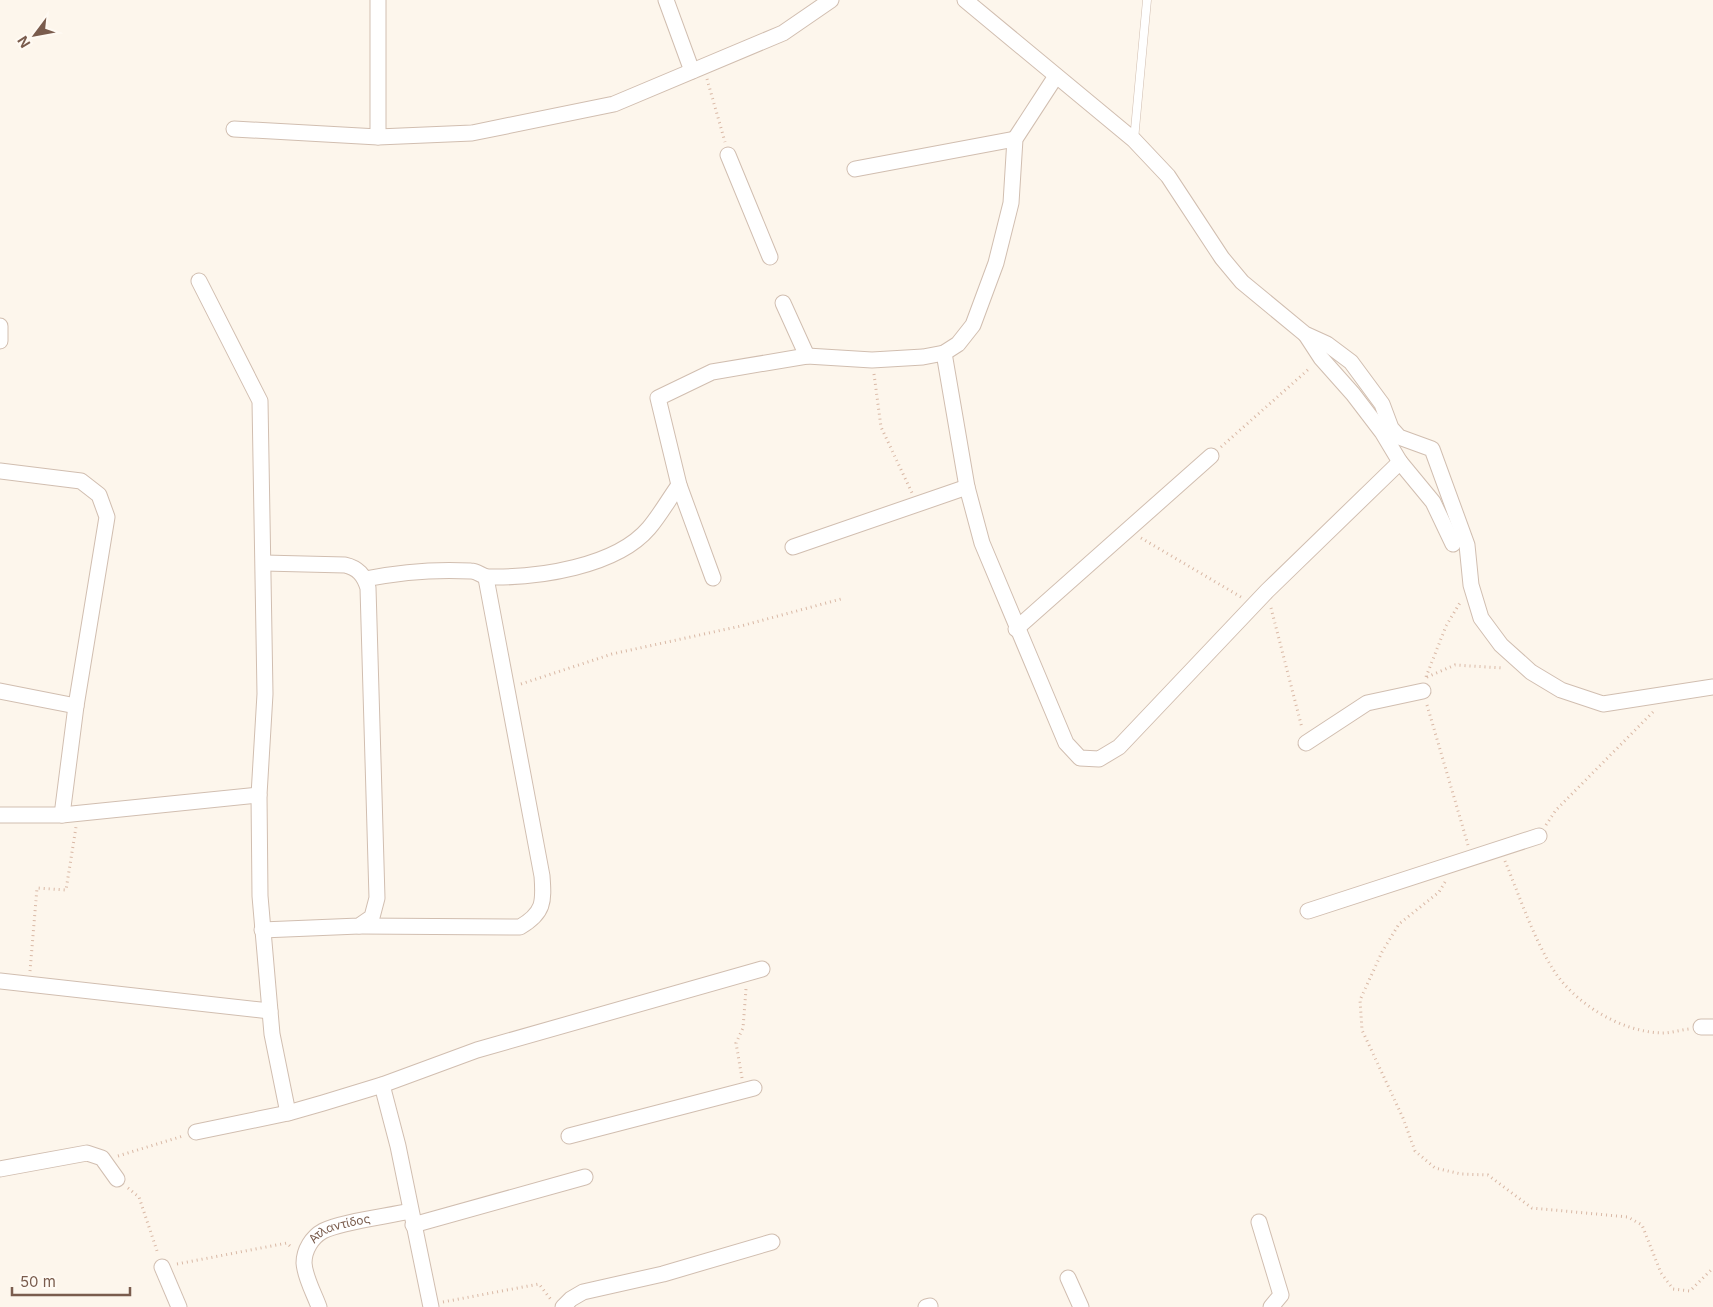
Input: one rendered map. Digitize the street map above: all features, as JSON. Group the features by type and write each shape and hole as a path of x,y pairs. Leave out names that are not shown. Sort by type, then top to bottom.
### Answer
{"street":[{"path":"378,0 378,137"},
{"path":"666,0 698,69"},
{"path":"234,129 378,137 472,133 614,104 783,33 831,0"},
{"path":"965,0 1134,140 1168,176 1222,258 1242,282 1305,334 1327,344 1350,362 1382,404 1386,430 1400,462 1433,502 1453,544"},
{"path":"713,578 679,485 658,398 712,372 807,356 872,360 944,354 958,344 972,325 996,263 1011,203 1015,139 1056,76"},
{"path":"855,169 1015,139"},
{"path":"728,155 770,257"},
{"path":"199,281 260,401 265,694 259,795 259,872 262,930 270,1011 277,1064 288,1113"},
{"path":"783,303 807,356"},
{"path":"0,326 0,340"},
{"path":"1305,334 1321,358 1386,430 1399,437 1432,449 1467,545 1471,585 1480,618 1501,645 1531,672 1561,690 1603,704 1713,687"},
{"path":"944,354 967,487 982,543 1016,629 1066,744 1080,758 1099,759 1119,747 1254,604 1400,462"},
{"path":"1016,629 1211,456"},
{"path":"0,472 81,481 99,495 107,517 76,706 62,815"},
{"path":"365,579 395,573 474,571 486,578 546,572 597,561 628,546 648,529 679,485"},
{"path":"793,547 967,487"},
{"path":"264,563 345,565 357,570 365,579 368,588 377,898 372,917 358,926"},
{"path":"262,930 358,926 520,926 532,919 540,908 543,896 542,876 505,690 486,578"},
{"path":"1306,743 1367,703 1424,685"},
{"path":"0,691 76,706"},
{"path":"0,815 78,814 259,795"},
{"path":"1308,911 1538,836"},
{"path":"196,1132 288,1113 382,1085 477,1050 762,969"},
{"path":"0,981 270,1011"},
{"path":"382,1085 398,1146 430,1306"},
{"path":"569,1136 749,1089"},
{"path":"0,1169 87,1153 95,1154 105,1160 117,1179"},
{"name":"Ατλαντίδος","path":"319,1307 306,1272 304,1257 312,1242 323,1231 412,1218 585,1176"},
{"path":"1259,1222 1282,1295 1271,1307"},
{"path":"563,1307 571,1299 583,1292 663,1274 772,1242"},
{"path":"162,1267 179,1307"},
{"path":"1068,1278 1081,1307"}],"lane":[{"path":"1134,140 1147,0"}],"path":[{"path":"698,69 728,155"},
{"path":"1211,456 1321,358"},
{"path":"872,360 881,427 917,504"},
{"path":"1128,530 1254,604"},
{"path":"1471,585 1446,626 1424,685 1472,858"},
{"path":"1267,591 1306,743"},
{"path":"505,690 612,654 741,626 841,599"},
{"path":"1424,685 1455,666 1493,666 1531,672"},
{"path":"1538,836 1556,810 1670,695"},
{"path":"29,984 37,888 66,890 78,814"},
{"path":"1499,849 1551,967 1572,992 1601,1014 1634,1028 1662,1033 1707,1027"},
{"path":"1456,863 1439,892 1399,924 1382,952 1360,1000 1362,1030 1403,1118 1415,1151 1435,1168 1461,1174 1488,1175 1532,1208 1628,1217 1642,1225 1661,1273 1673,1289 1690,1291 1713,1268"},
{"path":"747,973 743,1028 736,1043 749,1089"},
{"path":"105,1160 196,1132"},
{"path":"117,1179 139,1198 162,1267 287,1243 304,1257"},
{"path":"430,1306 539,1284 557,1307"}]}
